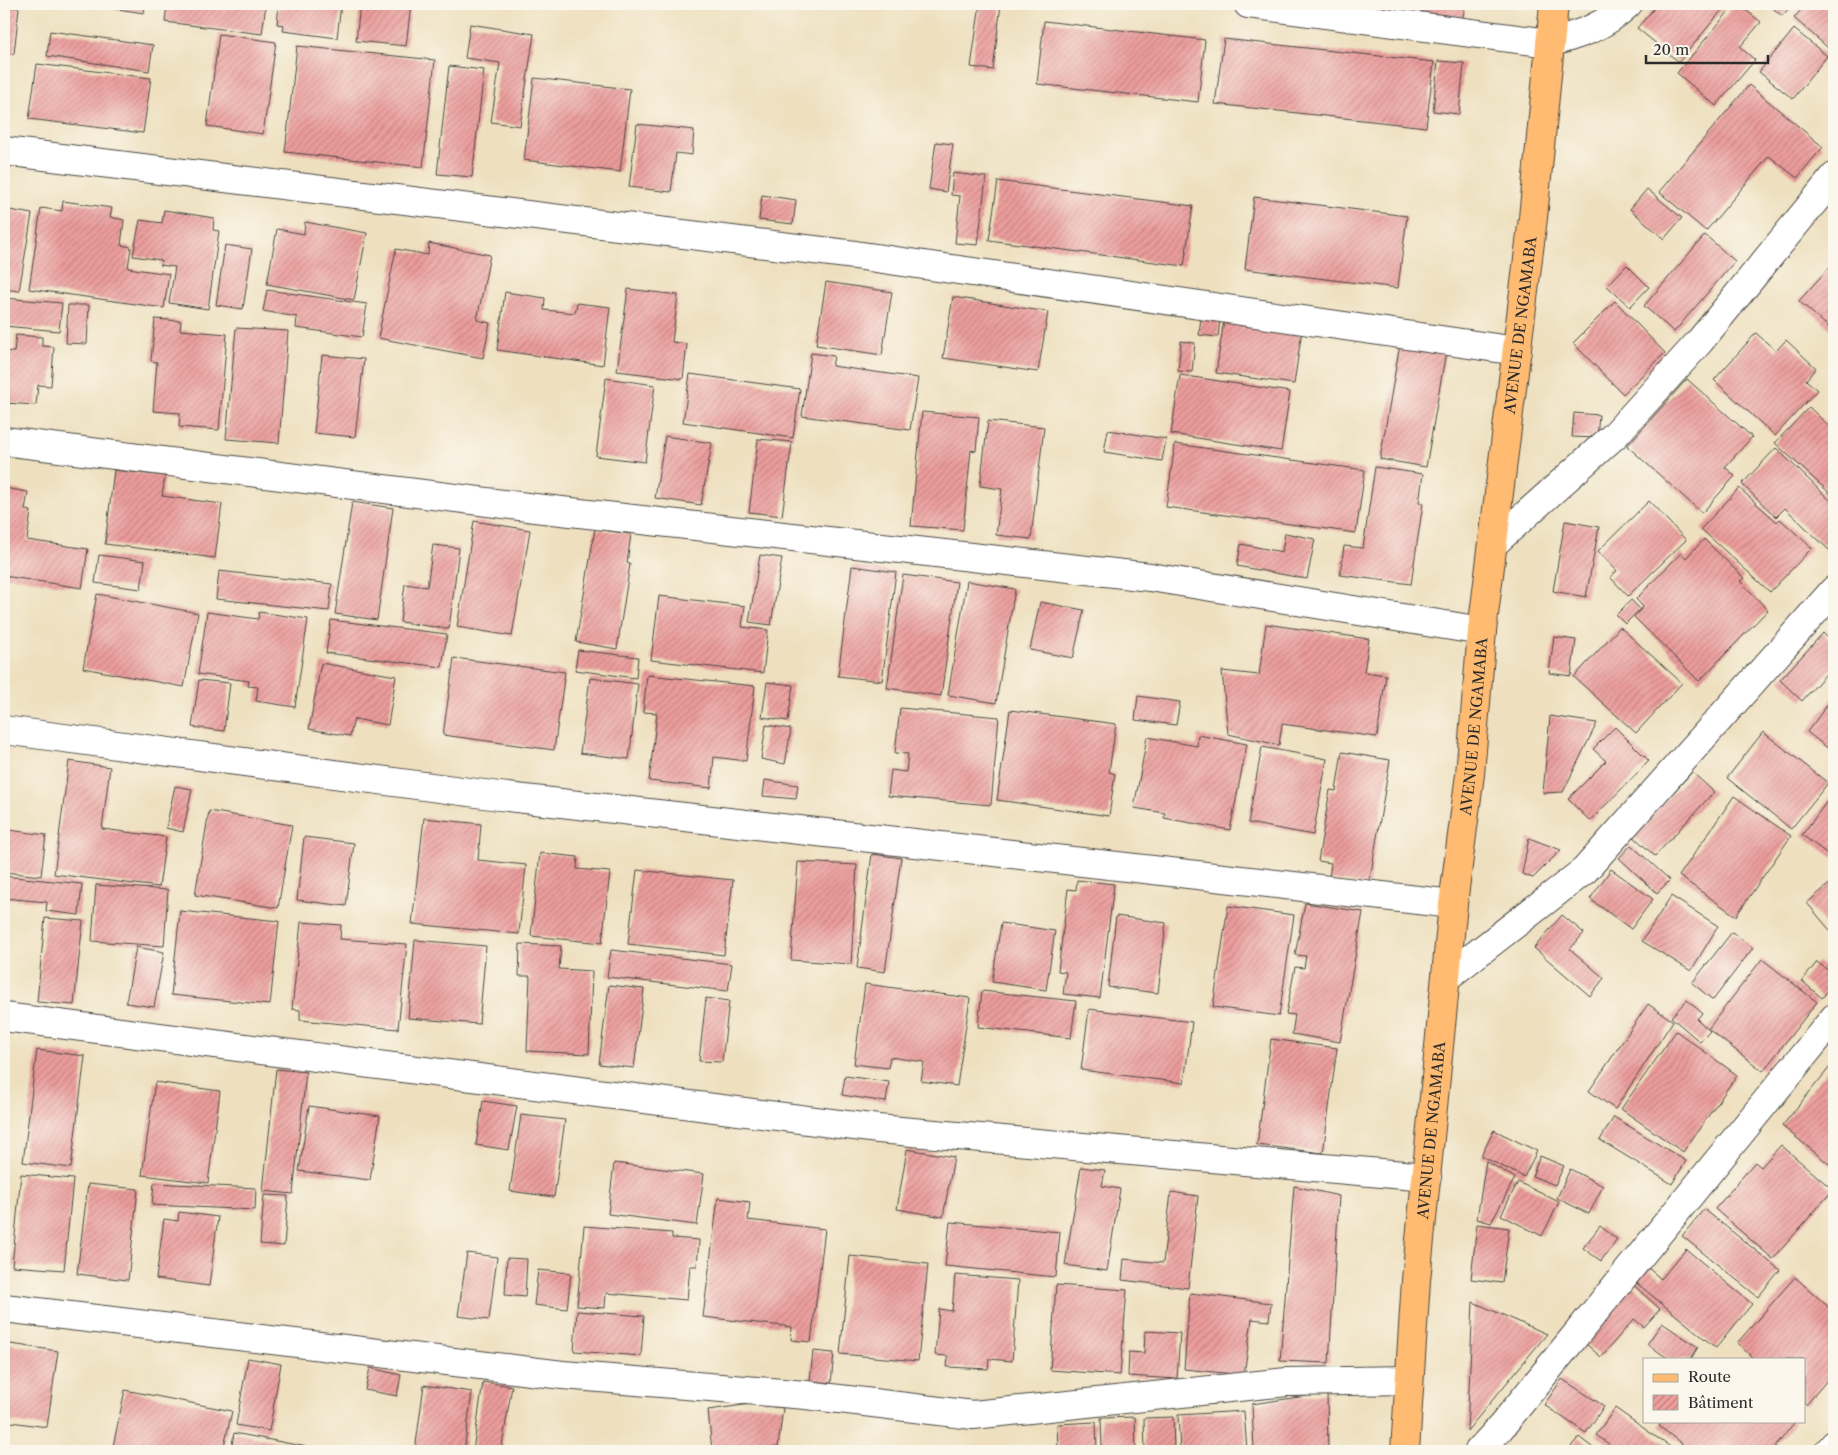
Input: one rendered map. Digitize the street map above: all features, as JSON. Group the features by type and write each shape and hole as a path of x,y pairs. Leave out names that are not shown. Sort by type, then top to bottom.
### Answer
{"main road":[{"name":"AVENUE DE NGAMABA","path":"1405,1451 1416,1280 1453,904 1470,774 1482,631 1533,218 1554,4"}],"street":[{"path":"1248,4 1549,43 1587,33 1618,14 1628,4"},
{"path":"4,151 855,255 1516,352"},
{"path":"1493,544 1614,435 1700,341 1834,177"},
{"path":"4,442 535,508 1150,577 1482,631"},
{"path":"1447,977 1585,870 1834,590"},
{"path":"4,730 499,796 1453,904"},
{"path":"4,1017 878,1129 1427,1177"},
{"path":"1479,1451 1502,1427 1834,1018"},
{"path":"4,1308 563,1375 806,1395 973,1415 1288,1382 1409,1380"},
{"path":"1829,1451 1834,1445"}],"building":[{"path":"85,4 145,4 144,13"},
{"path":"167,4 266,4 262,34 165,22"},
{"path":"279,4 341,4 337,38 283,31 284,25 277,24"},
{"path":"360,4 411,4 406,46 356,41"},
{"path":"980,4 1001,4 993,70 971,67"},
{"path":"1368,4 1465,4 1463,18"},
{"path":"1658,4 1727,4 1679,62 1637,28"},
{"path":"1735,4 1738,4 1761,22 1740,47 1755,60 1716,106 1677,73"},
{"path":"1768,4 1793,4 1782,16"},
{"path":"1806,4 1834,4 1834,53 1794,18"},
{"path":"4,6 19,8 14,54 4,53"},
{"path":"1044,21 1205,40 1198,102 1037,84"},
{"path":"470,24 534,34 520,126 491,122 500,63 465,58"},
{"path":"1794,29 1827,56 1793,99 1759,72"},
{"path":"50,31 153,45 149,71 47,56"},
{"path":"219,34 276,42 263,134 207,126"},
{"path":"1224,39 1434,62 1426,127 1215,104"},
{"path":"297,46 435,60 423,167 285,152"},
{"path":"1438,61 1464,63 1459,114 1433,111"},
{"path":"37,64 151,78 143,133 29,119"},
{"path":"449,66 484,70 472,177 437,174"},
{"path":"534,78 630,89 620,172 524,160"},
{"path":"1749,85 1823,147 1797,178 1769,156 1706,231 1659,192"},
{"path":"637,124 694,130 692,155 676,153 671,192 629,187"},
{"path":"936,142 953,144 946,192 929,189"},
{"path":"953,173 986,177 978,245 955,243 960,196 951,195"},
{"path":"998,181 1193,206 1184,266 989,240"},
{"path":"1647,189 1682,218 1664,239 1630,209"},
{"path":"762,195 796,200 793,224 759,220"},
{"path":"1254,197 1407,216 1398,288 1245,269"},
{"path":"63,201 112,208 110,217 124,220 121,245 131,247 128,268 169,274 164,308 29,289 41,208 62,211"},
{"path":"4,209 32,214 19,291 4,289"},
{"path":"164,210 214,218 213,230 219,231 208,309 169,303 175,267 160,265 161,260 133,256 140,220 162,223"},
{"path":"305,222 367,233 354,300 267,284 277,229 304,234"},
{"path":"1705,235 1735,261 1674,332 1644,306"},
{"path":"429,243 490,255 477,320 490,323 483,358 378,338 396,249 428,255"},
{"path":"225,245 252,249 243,309 216,305"},
{"path":"1834,264 1834,332 1799,301"},
{"path":"1627,265 1649,287 1630,307 1607,286"},
{"path":"826,282 892,292 882,355 816,345"},
{"path":"628,289 678,295 672,342 687,344 683,379 617,371"},
{"path":"267,290 367,304 362,337 296,328 297,317 263,311"},
{"path":"505,292 545,298 544,310 575,313 577,303 610,307 603,365 497,350"},
{"path":"953,297 1048,312 1038,372 943,358"},
{"path":"4,298 62,303 59,331 4,326"},
{"path":"1615,301 1665,353 1623,394 1573,343"},
{"path":"68,305 89,305 87,344 66,343"},
{"path":"1201,317 1220,319 1218,337 1199,335"},
{"path":"155,319 181,321 180,330 227,334 219,430 179,427 180,413 153,411 157,362 151,361"},
{"path":"1224,320 1302,330 1294,384 1216,373"},
{"path":"236,328 288,331 279,443 226,439"},
{"path":"1756,333 1776,351 1786,340 1816,368 1806,380 1817,390 1775,436 1714,380"},
{"path":"16,335 42,337 42,346 54,347 51,386 38,385 36,405 4,403 4,351 14,352"},
{"path":"1181,341 1195,343 1192,372 1178,371"},
{"path":"1400,344 1446,351 1426,467 1380,459"},
{"path":"811,353 834,356 832,366 918,378 910,430 802,416"},
{"path":"322,355 364,359 355,437 314,433"},
{"path":"690,374 800,389 793,438 683,422"},
{"path":"1180,375 1290,392 1281,451 1171,434"},
{"path":"606,378 655,385 645,462 596,456"},
{"path":"1687,379 1752,437 1725,467 1735,476 1702,513 1627,446"},
{"path":"1809,407 1834,431 1834,497 1775,443"},
{"path":"922,412 979,417 976,451 971,450 963,530 911,526"},
{"path":"1574,413 1599,415 1597,438 1572,437"},
{"path":"988,421 1044,427 1031,539 996,535 1002,489 980,486"},
{"path":"1108,430 1166,439 1162,461 1104,452"},
{"path":"665,436 712,443 701,505 655,498"},
{"path":"758,439 792,442 782,516 749,512"},
{"path":"1175,444 1365,470 1356,533 1166,507"},
{"path":"1776,448 1834,504 1834,545 1829,550 1785,508 1776,517 1742,484"},
{"path":"1375,467 1423,474 1419,503 1423,503 1411,584 1340,575 1344,546 1363,548"},
{"path":"114,470 165,476 162,496 222,504 215,558 105,544"},
{"path":"4,488 28,492 25,510 31,511 27,540 88,549 82,588 4,576"},
{"path":"1739,488 1777,522 1780,519 1812,548 1770,592 1701,529"},
{"path":"1649,501 1686,540 1628,596 1610,577 1617,571 1598,551"},
{"path":"352,502 393,508 377,620 335,614"},
{"path":"474,521 530,530 512,636 457,627"},
{"path":"1565,521 1599,527 1586,597 1553,591"},
{"path":"595,529 631,534 627,563 630,564 617,649 576,642"},
{"path":"1285,533 1315,539 1307,579 1237,566 1241,544 1282,552"},
{"path":"1704,539 1744,578 1740,581 1768,610 1699,681 1634,617 1643,607 1636,599 1681,553 1686,558"},
{"path":"433,545 459,548 449,629 400,622 405,584 427,587"},
{"path":"99,555 145,561 141,589 95,583"},
{"path":"760,555 782,558 771,625 749,622"},
{"path":"852,566 896,572 882,681 838,676"},
{"path":"219,571 332,584 329,611 216,599"},
{"path":"903,575 957,582 941,696 887,688"},
{"path":"967,581 1015,589 996,703 948,695"},
{"path":"97,594 198,613 184,687 83,668"},
{"path":"659,596 745,606 742,627 768,630 763,673 651,660"},
{"path":"1631,600 1640,609 1625,624 1616,615"},
{"path":"1040,602 1084,610 1073,658 1030,650"},
{"path":"207,612 258,619 259,612 308,619 295,707 256,701 258,687 248,686 249,681 198,674"},
{"path":"331,620 447,634 442,667 326,653"},
{"path":"1266,624 1369,639 1364,672 1386,675 1377,737 1282,724 1279,745 1228,734 1222,671 1259,675"},
{"path":"1620,627 1682,683 1636,733 1574,677"},
{"path":"1823,633 1834,644 1834,665 1802,701 1780,680"},
{"path":"1554,637 1576,640 1571,676 1549,673"},
{"path":"578,650 638,657 636,678 575,670"},
{"path":"454,658 565,672 554,750 443,735"},
{"path":"321,663 396,676 388,725 354,719 350,736 309,729"},
{"path":"647,675 755,686 746,761 714,757 711,788 649,781 657,713 643,712"},
{"path":"590,678 638,684 629,759 580,753"},
{"path":"199,680 230,683 224,731 192,727"},
{"path":"767,682 793,685 788,721 762,717"},
{"path":"1138,696 1180,702 1176,725 1135,720"},
{"path":"1834,696 1834,753 1807,732"},
{"path":"900,708 999,717 991,805 888,796 891,770 906,772 908,754 895,753"},
{"path":"1010,710 1116,724 1109,772 1115,774 1109,816 997,800"},
{"path":"1550,716 1597,723 1563,792 1543,793"},
{"path":"766,725 791,729 785,764 761,759"},
{"path":"1615,727 1649,761 1590,821 1568,799 1606,761 1593,749"},
{"path":"1763,732 1828,783 1791,829 1727,778"},
{"path":"1198,735 1247,744 1230,830 1164,818 1165,813 1134,808 1147,737 1197,746"},
{"path":"1262,747 1327,759 1313,835 1248,823"},
{"path":"1342,752 1390,760 1369,885 1329,879 1331,863 1318,861 1330,790 1336,791"},
{"path":"69,761 110,767 102,829 166,837 159,887 54,874"},
{"path":"1692,772 1714,792 1655,856 1633,836"},
{"path":"765,780 798,785 796,799 763,796"},
{"path":"175,786 192,789 183,832 166,828"},
{"path":"1834,792 1834,857 1833,858 1802,835"},
{"path":"1734,796 1791,836 1736,916 1679,876"},
{"path":"4,807 8,808 5,827 4,827"},
{"path":"209,811 292,825 278,908 195,895"},
{"path":"424,818 481,824 478,860 526,865 519,934 412,924"},
{"path":"9,830 46,835 41,876 4,872 4,843 8,843"},
{"path":"304,837 354,843 346,906 297,900"},
{"path":"1529,838 1561,850 1533,878 1522,874"},
{"path":"1631,845 1670,880 1657,893 1619,858"},
{"path":"540,853 578,857 577,869 610,872 602,943 531,936"},
{"path":"872,854 901,858 885,972 857,968"},
{"path":"798,862 857,865 851,964 791,960"},
{"path":"1611,869 1653,899 1631,929 1590,899"},
{"path":"637,870 733,880 724,955 628,944"},
{"path":"4,876 82,884 79,915 46,911 47,902 4,898"},
{"path":"1077,880 1114,884 1100,998 1063,994 1066,972 1058,971 1068,889 1076,890"},
{"path":"1834,880 1834,935 1807,903"},
{"path":"96,885 168,890 164,946 92,941"},
{"path":"1671,896 1718,926 1691,971 1642,941"},
{"path":"1305,903 1363,912 1340,1042 1292,1034 1295,1015 1286,1014 1295,967 1304,968 1306,956 1295,955"},
{"path":"1228,906 1294,915 1279,1016 1213,1007"},
{"path":"180,911 279,921 270,1005 171,995"},
{"path":"1562,915 1584,933 1570,949 1604,978 1590,996 1534,948"},
{"path":"1116,916 1166,923 1158,993 1108,987"},
{"path":"45,918 83,921 74,1005 37,1002"},
{"path":"301,922 341,925 340,939 407,944 398,1029 300,1020 300,1010 292,1009"},
{"path":"1001,923 1055,931 1046,990 992,982"},
{"path":"1732,932 1753,948 1713,1000 1692,983"},
{"path":"415,940 486,946 479,1024 408,1018"},
{"path":"520,944 561,946 559,969 592,971 589,1054 527,1051 530,976 519,976"},
{"path":"136,947 164,952 154,1007 126,1003"},
{"path":"611,950 732,964 728,991 607,977"},
{"path":"1762,959 1817,1002 1763,1071 1708,1029"},
{"path":"1817,962 1834,975 1834,983 1822,998 1802,981"},
{"path":"865,984 970,998 957,1086 921,1081 924,1062 890,1057 888,1068 854,1064"},
{"path":"609,985 644,989 634,1068 599,1064"},
{"path":"982,991 1076,1001 1071,1038 978,1027"},
{"path":"706,998 729,1001 722,1062 699,1061"},
{"path":"1687,1000 1702,1013 1697,1019 1710,1031 1700,1042 1671,1017"},
{"path":"1648,1004 1673,1021 1615,1109 1589,1091"},
{"path":"1089,1009 1192,1022 1184,1083 1081,1070"},
{"path":"1676,1031 1737,1075 1683,1152 1621,1109"},
{"path":"1271,1039 1337,1048 1323,1153 1257,1145"},
{"path":"37,1050 85,1056 71,1168 23,1162"},
{"path":"1834,1062 1834,1168 1782,1126"},
{"path":"276,1069 306,1072 293,1194 263,1191"},
{"path":"845,1076 889,1082 886,1102 842,1095"},
{"path":"155,1082 220,1091 208,1183 142,1175"},
{"path":"483,1101 517,1106 509,1150 476,1145"},
{"path":"309,1106 380,1116 370,1180 299,1171"},
{"path":"521,1115 565,1120 554,1197 510,1191"},
{"path":"1614,1117 1686,1161 1672,1184 1600,1140"},
{"path":"1494,1130 1537,1151 1524,1177 1481,1156"},
{"path":"1781,1145 1833,1190 1773,1259 1715,1209 1755,1162 1761,1167"},
{"path":"907,1149 954,1157 943,1217 897,1209"},
{"path":"1540,1156 1564,1166 1555,1185 1532,1176"},
{"path":"1486,1161 1515,1178 1491,1223 1477,1219"},
{"path":"614,1163 704,1174 697,1225 608,1214"},
{"path":"1081,1167 1105,1170 1102,1186 1120,1189 1107,1271 1065,1265"},
{"path":"1570,1169 1603,1186 1589,1214 1557,1198"},
{"path":"21,1174 73,1179 64,1270 12,1266"},
{"path":"1518,1182 1559,1202 1542,1236 1501,1215"},
{"path":"154,1183 256,1188 255,1210 152,1205"},
{"path":"88,1184 138,1189 128,1280 77,1274"},
{"path":"1294,1186 1339,1196 1329,1363 1280,1361"},
{"path":"1171,1192 1198,1196 1188,1288 1122,1280 1124,1259 1163,1263"},
{"path":"264,1195 288,1196 284,1246 260,1244"},
{"path":"718,1198 750,1202 748,1220 825,1229 811,1342 791,1340 792,1327 703,1317"},
{"path":"1704,1209 1780,1270 1758,1297 1682,1236"},
{"path":"179,1212 218,1217 209,1286 156,1279 164,1219 178,1221"},
{"path":"950,1222 1060,1232 1056,1277 945,1266"},
{"path":"1477,1224 1509,1228 1502,1283 1471,1279"},
{"path":"584,1226 672,1233 672,1238 699,1240 697,1266 690,1266 687,1300 606,1293 605,1308 577,1306"},
{"path":"1600,1226 1617,1239 1601,1261 1583,1248"},
{"path":"1686,1249 1752,1304 1716,1348 1633,1280 1646,1266 1661,1279"},
{"path":"467,1253 497,1257 489,1320 458,1316"},
{"path":"850,1256 928,1264 918,1361 840,1354"},
{"path":"507,1258 527,1259 525,1297 505,1295"},
{"path":"538,1270 571,1273 567,1309 534,1305"},
{"path":"955,1275 1018,1280 1012,1361 989,1359 988,1369 947,1367 948,1356 935,1355 939,1309 952,1311"},
{"path":"1795,1277 1834,1312 1834,1372 1806,1405 1806,1358 1753,1358 1737,1343"},
{"path":"1629,1281 1660,1309 1644,1327 1634,1319 1601,1357 1579,1338"},
{"path":"1056,1285 1127,1290 1120,1375 1050,1370"},
{"path":"1190,1293 1271,1303 1269,1321 1252,1319 1244,1375 1184,1369"},
{"path":"1473,1302 1547,1334 1467,1431"},
{"path":"577,1311 644,1316 641,1356 574,1351"},
{"path":"1662,1323 1698,1347 1692,1358 1668,1358 1647,1344"},
{"path":"1145,1331 1180,1333 1177,1379 1128,1376 1129,1352 1144,1353"},
{"path":"4,1343 58,1351 47,1427 4,1421"},
{"path":"813,1351 834,1353 831,1383 810,1381"},
{"path":"248,1358 281,1364 269,1431 236,1425"},
{"path":"370,1368 401,1375 397,1396 365,1390"},
{"path":"1562,1379 1604,1406 1586,1433 1544,1405"},
{"path":"483,1382 512,1386 501,1451 473,1451"},
{"path":"424,1385 472,1392 464,1451 415,1451"},
{"path":"125,1390 232,1411 223,1451 112,1451"},
{"path":"1327,1393 1328,1451 1254,1451 1252,1404"},
{"path":"751,1404 783,1408 778,1447 712,1451 708,1410"},
{"path":"1615,1408 1676,1451 1619,1451 1596,1435"},
{"path":"1244,1411 1247,1451 1180,1451 1178,1415"},
{"path":"1135,1417 1136,1451 1102,1451 1101,1418"},
{"path":"1173,1417 1174,1451 1145,1451 1144,1418"},
{"path":"1096,1422 1097,1451 1058,1451 1057,1424"},
{"path":"1661,1422 1794,1423 1772,1451 1691,1451 1659,1426"},
{"path":"234,1433 323,1450 323,1451 231,1451"},
{"path":"1579,1437 1597,1451 1567,1451"}]}
